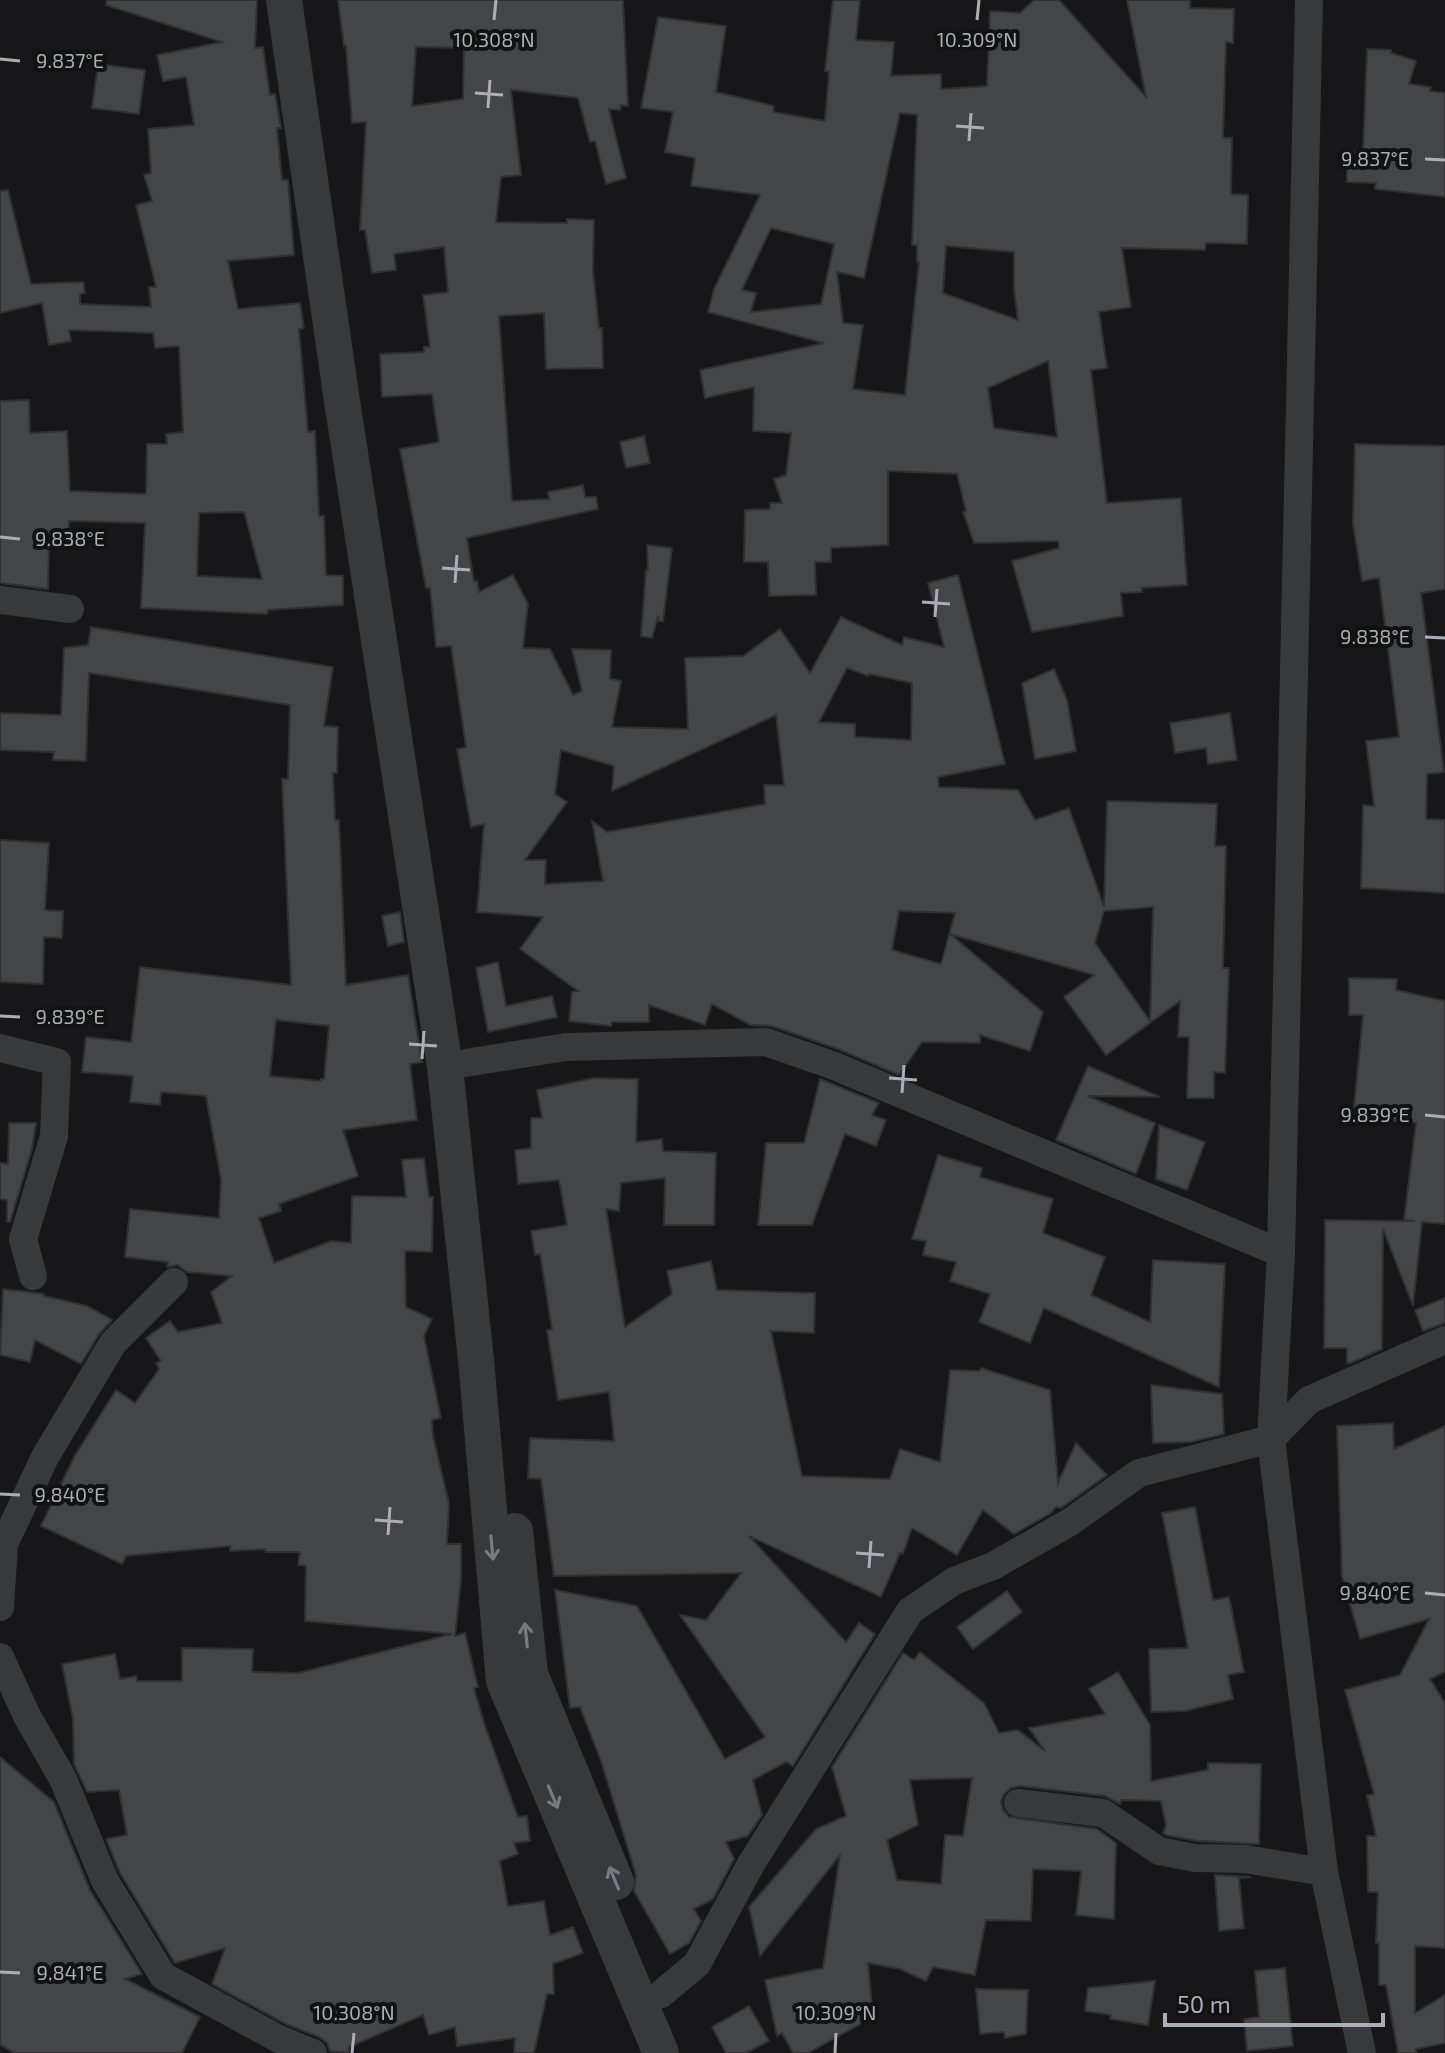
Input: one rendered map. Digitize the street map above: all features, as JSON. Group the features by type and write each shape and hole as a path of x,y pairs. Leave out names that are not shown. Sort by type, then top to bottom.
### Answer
{"street":[{"path":"284,0 342,401 445,1067 476,1360 504,1681 661,2053"},
{"path":"309,0 358,402 465,1063 530,1674 688,2053"},
{"path":"1309,0 1281,1253 1271,1439 1324,1872 1362,2053"},
{"path":"0,600 70,609"},
{"path":"465,1063 566,1047 766,1042 832,1065 1281,1253"},
{"path":"0,1048 57,1062 54,1136 23,1239 33,1276"},
{"path":"0,1607 4,1544 45,1457 113,1343 174,1282"},
{"path":"661,1994 697,1964 751,1864 910,1611 954,1581 993,1566 1070,1522 1139,1473 1271,1439 1309,1400 1445,1340"},
{"path":"0,1657 27,1716 63,1779 105,1881 163,1976 279,2039 313,2053"},
{"path":"1018,1803 1103,1813 1159,1851 1195,1858 1245,1859 1324,1872"}],"building":[{"path":"107,0 257,0 255,48 263,47 270,95 275,94 281,128 277,128 282,180 288,180 294,255 228,261 238,309 300,303 304,328 299,329 308,432 315,431 319,516 324,516 326,575 343,576 343,605 268,610 267,614 141,608 145,523 69,521 68,542 49,541 48,589 0,583 0,401 29,400 30,433 67,431 70,491 146,494 147,444 167,444 166,434 183,432 179,346 155,348 153,333 69,330 71,341 49,345 42,303 0,313 0,191 8,190 31,284 83,282 85,293 80,294 80,304 151,307 149,287 156,287 136,205 152,201 144,175 151,173 148,129 194,125 186,77 163,81 157,55 222,42 106,5","holes":["244,512 262,579 197,576 199,513"]},
{"path":"338,0 623,0 628,106 621,105 620,110 609,109 626,178 606,184 595,141 590,142 578,98 511,90 521,175 501,177 496,222 567,223 567,219 594,220 593,271 599,328 602,328 603,368 546,369 544,313 499,316 512,501 549,499 548,492 583,485 585,497 596,497 598,509 467,538 474,582 477,581 479,592 513,575 528,604 523,648 550,649 573,695 582,691 572,649 611,650 610,679 621,681 612,727 688,729 685,658 743,656 780,629 810,673 841,617 902,645 904,637 944,647 928,583 958,575 1005,764 938,777 939,787 1018,790 1035,820 1069,808 1104,907 1107,801 1217,804 1215,846 1226,846 1223,968 1229,968 1225,1073 1214,1072 1214,1098 1187,1098 1189,1037 1178,1037 1180,1001 1106,1055 1064,997 1094,975 950,934 1043,1012 1030,1051 980,1035 980,1043 922,1042 899,1075 772,1026 750,1025 712,1004 705,1025 649,1005 649,1022 612,1022 611,1026 569,1021 572,992 578,991 520,949 543,917 477,912 484,824 471,827 457,749 466,747 451,646 436,647 430,588 426,588 400,449 439,442 432,394 382,397 380,354 424,352 424,347 430,347 423,295 448,292 444,247 394,254 396,270 372,273 365,230 360,230 366,122 352,123","holes":["416,47 464,48 463,99 412,106","847,668 868,676 912,683 911,740 855,737 855,724 819,722","776,715 784,785 764,785 765,804 607,832 592,821 603,881 545,884 546,860 525,860 567,802 555,794 561,750 614,766 612,791","1153,907 1150,1021 1095,943 1104,911","899,911 955,913 941,964 892,950"]},
{"path":"833,0 860,0 856,40 894,42 891,76 941,74 941,89 987,86 990,11 1020,13 1034,0 1059,0 1146,97 1127,0 1190,0 1190,8 1234,9 1233,43 1226,42 1223,138 1232,138 1231,194 1248,195 1247,244 1206,243 1205,250 1122,248 1131,307 1099,312 1107,368 1091,370 1107,503 1181,498 1187,585 1142,588 1142,592 1121,593 1123,616 1032,632 1012,561 1059,548 1058,541 974,543 963,512 966,511 957,474 888,471 888,545 831,548 831,562 815,562 816,595 769,596 768,562 744,562 745,510 770,509 770,503 782,503 774,479 786,475 791,433 753,431 754,387 705,398 700,370 824,343 708,312 714,289 760,195 691,186 695,158 665,152 673,112 641,108 658,17 726,26 716,92 774,106 773,112 825,121 829,72 825,71","holes":["900,113 917,115 912,245 917,245 919,262 905,395 853,389 863,325 843,323 837,272 864,278","771,228 834,244 821,304 751,312 756,293 742,290","946,246 1014,252 1018,320 943,293","1048,361 1057,437 994,428 988,388"]},
{"path":"1367,49 1391,50 1391,53 1416,61 1409,84 1431,87 1430,91 1445,93 1445,197 1375,189 1376,183 1347,182 1347,152 1363,152"},
{"path":"98,64 145,70 139,114 92,108"},
{"path":"644,436 650,463 626,468 620,442"},
{"path":"1355,444 1445,446 1445,589 1421,593 1444,772 1427,774 1426,819 1445,820 1445,893 1361,888 1363,805 1374,806 1366,741 1399,737 1379,578 1362,581 1353,524"},
{"path":"647,545 672,548 663,621 659,621 658,616 652,638 641,636 648,569"},
{"path":"91,627 333,667 324,726 338,727 337,773 333,773 335,820 339,820 346,985 408,975 422,1062 410,1064 417,1120 343,1130 358,1176 279,1204 281,1211 259,1218 274,1263 331,1241 351,1243 352,1196 406,1197 402,1160 424,1158 429,1197 433,1197 432,1252 405,1251 406,1307 432,1319 424,1336 441,1418 432,1420 433,1436 449,1504 447,1544 461,1544 455,1636 465,1633 478,1687 474,1688 484,1723 518,1817 527,1816 530,1841 514,1843 518,1854 500,1861 508,1906 544,1901 550,1935 573,1927 583,1953 553,1964 554,1994 547,1994 534,2053 514,2053 515,2038 457,2046 455,2027 429,2035 423,2015 349,2047 348,2053 330,2051 327,2043 319,2037 286,2024 212,1984 225,1948 175,1963 120,1873 106,1839 127,1835 119,1790 87,1792 74,1764 73,1719 62,1664 115,1654 120,1679 136,1676 137,1681 182,1681 182,1648 253,1649 252,1672 298,1673 452,1634 305,1621 306,1566 298,1565 300,1552 266,1552 265,1549 230,1551 230,1546 126,1556 122,1564 41,1526 74,1457 116,1390 135,1403 159,1369 156,1363 161,1361 146,1338 170,1321 178,1332 222,1323 211,1292 232,1276 187,1272 178,1265 167,1267 168,1262 125,1257 130,1209 219,1218 221,1180 206,1096 161,1092 160,1105 130,1102 133,1076 82,1072 86,1037 131,1042 140,967 291,985 282,779 288,779 290,705 89,673 86,761 53,760 54,752 0,750 0,713 61,715 64,648 88,645","holes":["276,1020 329,1026 324,1079 270,1076"]},
{"path":"1054,669 1067,700 1076,751 1035,759 1022,683"},
{"path":"1230,713 1237,760 1208,764 1206,748 1175,753 1170,723"},
{"path":"0,840 49,843 45,910 63,911 62,938 44,937 43,984 0,982"},
{"path":"400,912 404,942 388,946 382,916"},
{"path":"498,962 506,1006 552,996 557,1017 488,1032 476,968"},
{"path":"1349,978 1397,979 1396,990 1445,1001 1445,1224 1422,1222 1413,1306 1383,1229 1382,1349 1347,1363 1347,1348 1324,1348 1325,1220 1415,1221 1404,1220 1416,1123 1353,1117 1363,1015 1349,1015"},
{"path":"1088,1066 1160,1097 1087,1096 1155,1123 1136,1174 1056,1140"},
{"path":"594,1078 638,1079 636,1142 662,1139 663,1151 716,1153 714,1225 664,1225 665,1178 621,1183 619,1211 606,1209 625,1327 672,1294 667,1271 711,1261 717,1290 815,1293 814,1333 771,1331 802,1476 890,1479 900,1449 940,1462 950,1370 980,1371 981,1368 1050,1390 1058,1483 1076,1443 1107,1475 1061,1508 1056,1507 1014,1534 983,1510 957,1555 912,1528 903,1554 900,1553 881,1597 749,1536 846,1642 859,1623 875,1634 793,1766 786,1762 753,1780 762,1815 748,1836 726,1842 734,1859 713,1899 694,1909 701,1921 689,1943 670,1954 634,1891 636,1875 601,1761 580,1707 570,1708 555,1590 637,1606 725,1759 765,1737 680,1615 706,1620 741,1573 554,1576 541,1479 528,1478 530,1438 614,1441 609,1392 558,1400 547,1330 552,1329 540,1254 535,1255 531,1231 567,1225 559,1180 518,1184 515,1150 531,1148 531,1118 542,1118 537,1090"},
{"path":"820,1079 879,1103 872,1115 886,1120 876,1146 845,1134 812,1225 758,1225 766,1143 804,1143"},
{"path":"9,1123 36,1123 32,1149 10,1222 7,1222 7,1200 0,1199 0,1163 8,1164"},
{"path":"1159,1125 1205,1142 1187,1190 1156,1179"},
{"path":"938,1155 982,1168 980,1177 1053,1199 1043,1233 1105,1257 1091,1295 1150,1322 1153,1260 1225,1264 1219,1387 1044,1308 1030,1343 979,1322 990,1294 950,1281 956,1262 923,1255 926,1241 912,1239"},
{"path":"3,1289 44,1294 87,1306 112,1320 99,1334 81,1364 35,1340 30,1362 0,1355"},
{"path":"1445,1298 1445,1323 1423,1331 1415,1310"},
{"path":"1151,1385 1222,1394 1224,1434 1191,1442 1153,1443"},
{"path":"1393,1423 1394,1449 1445,1426 1445,1672 1430,1679 1445,1703 1445,1948 1415,1946 1415,2013 1445,1995 1445,2043 1416,2049 1416,2053 1398,2053 1386,1985 1379,1985 1379,1943 1376,1943 1378,1892 1368,1892 1367,1836 1376,1836 1367,1795 1374,1794 1345,1690 1400,1675 1429,1619 1360,1639 1342,1576 1337,1426"},
{"path":"1195,1507 1213,1600 1229,1597 1244,1672 1228,1675 1233,1699 1185,1711 1151,1712 1149,1649 1188,1648 1162,1513"},
{"path":"1007,1591 1022,1612 973,1649 957,1627"},
{"path":"920,1652 984,1703 999,1733 1018,1730 1045,1751 1029,1728 1105,1714 1089,1689 1118,1672 1150,1725 1151,1781 1208,1770 1208,1763 1261,1764 1259,1844 1197,1841 1166,1835 1163,1833 1166,1826 1161,1801 1121,1800 1120,1804 1105,1796 1020,1786 1011,1788 1001,1802 1009,1817 1097,1829 1116,1843 1114,1919 1076,1915 1081,1871 1033,1869 1031,1921 986,1920 975,1975 933,1967 926,1981 900,1969 868,1963 873,2017 808,2053 793,2053 782,2033 777,2036 765,1980 823,1968 840,1855 760,1956 749,1907 816,1829 846,1816 832,1767 903,1653 914,1660","holes":["972,1778 963,1836 945,1835 941,1884 897,1880 887,1840 918,1825 910,1780"]},
{"path":"0,1757 54,1802 90,1890 142,1974 125,1979 200,2017 182,2053 15,2053 0,2045"},
{"path":"1215,1875 1251,1877 1239,1878 1244,1928 1219,1931"},
{"path":"1285,1968 1293,2046 1247,2051 1244,2019 1259,2017 1255,1971"},
{"path":"1155,1981 1148,2025 1085,2011 1088,1988"},
{"path":"976,1989 1028,1990 1026,2034 1005,2038 1004,2032 980,2034"},
{"path":"749,2006 769,2041 746,2053 726,2053 712,2027"}]}
